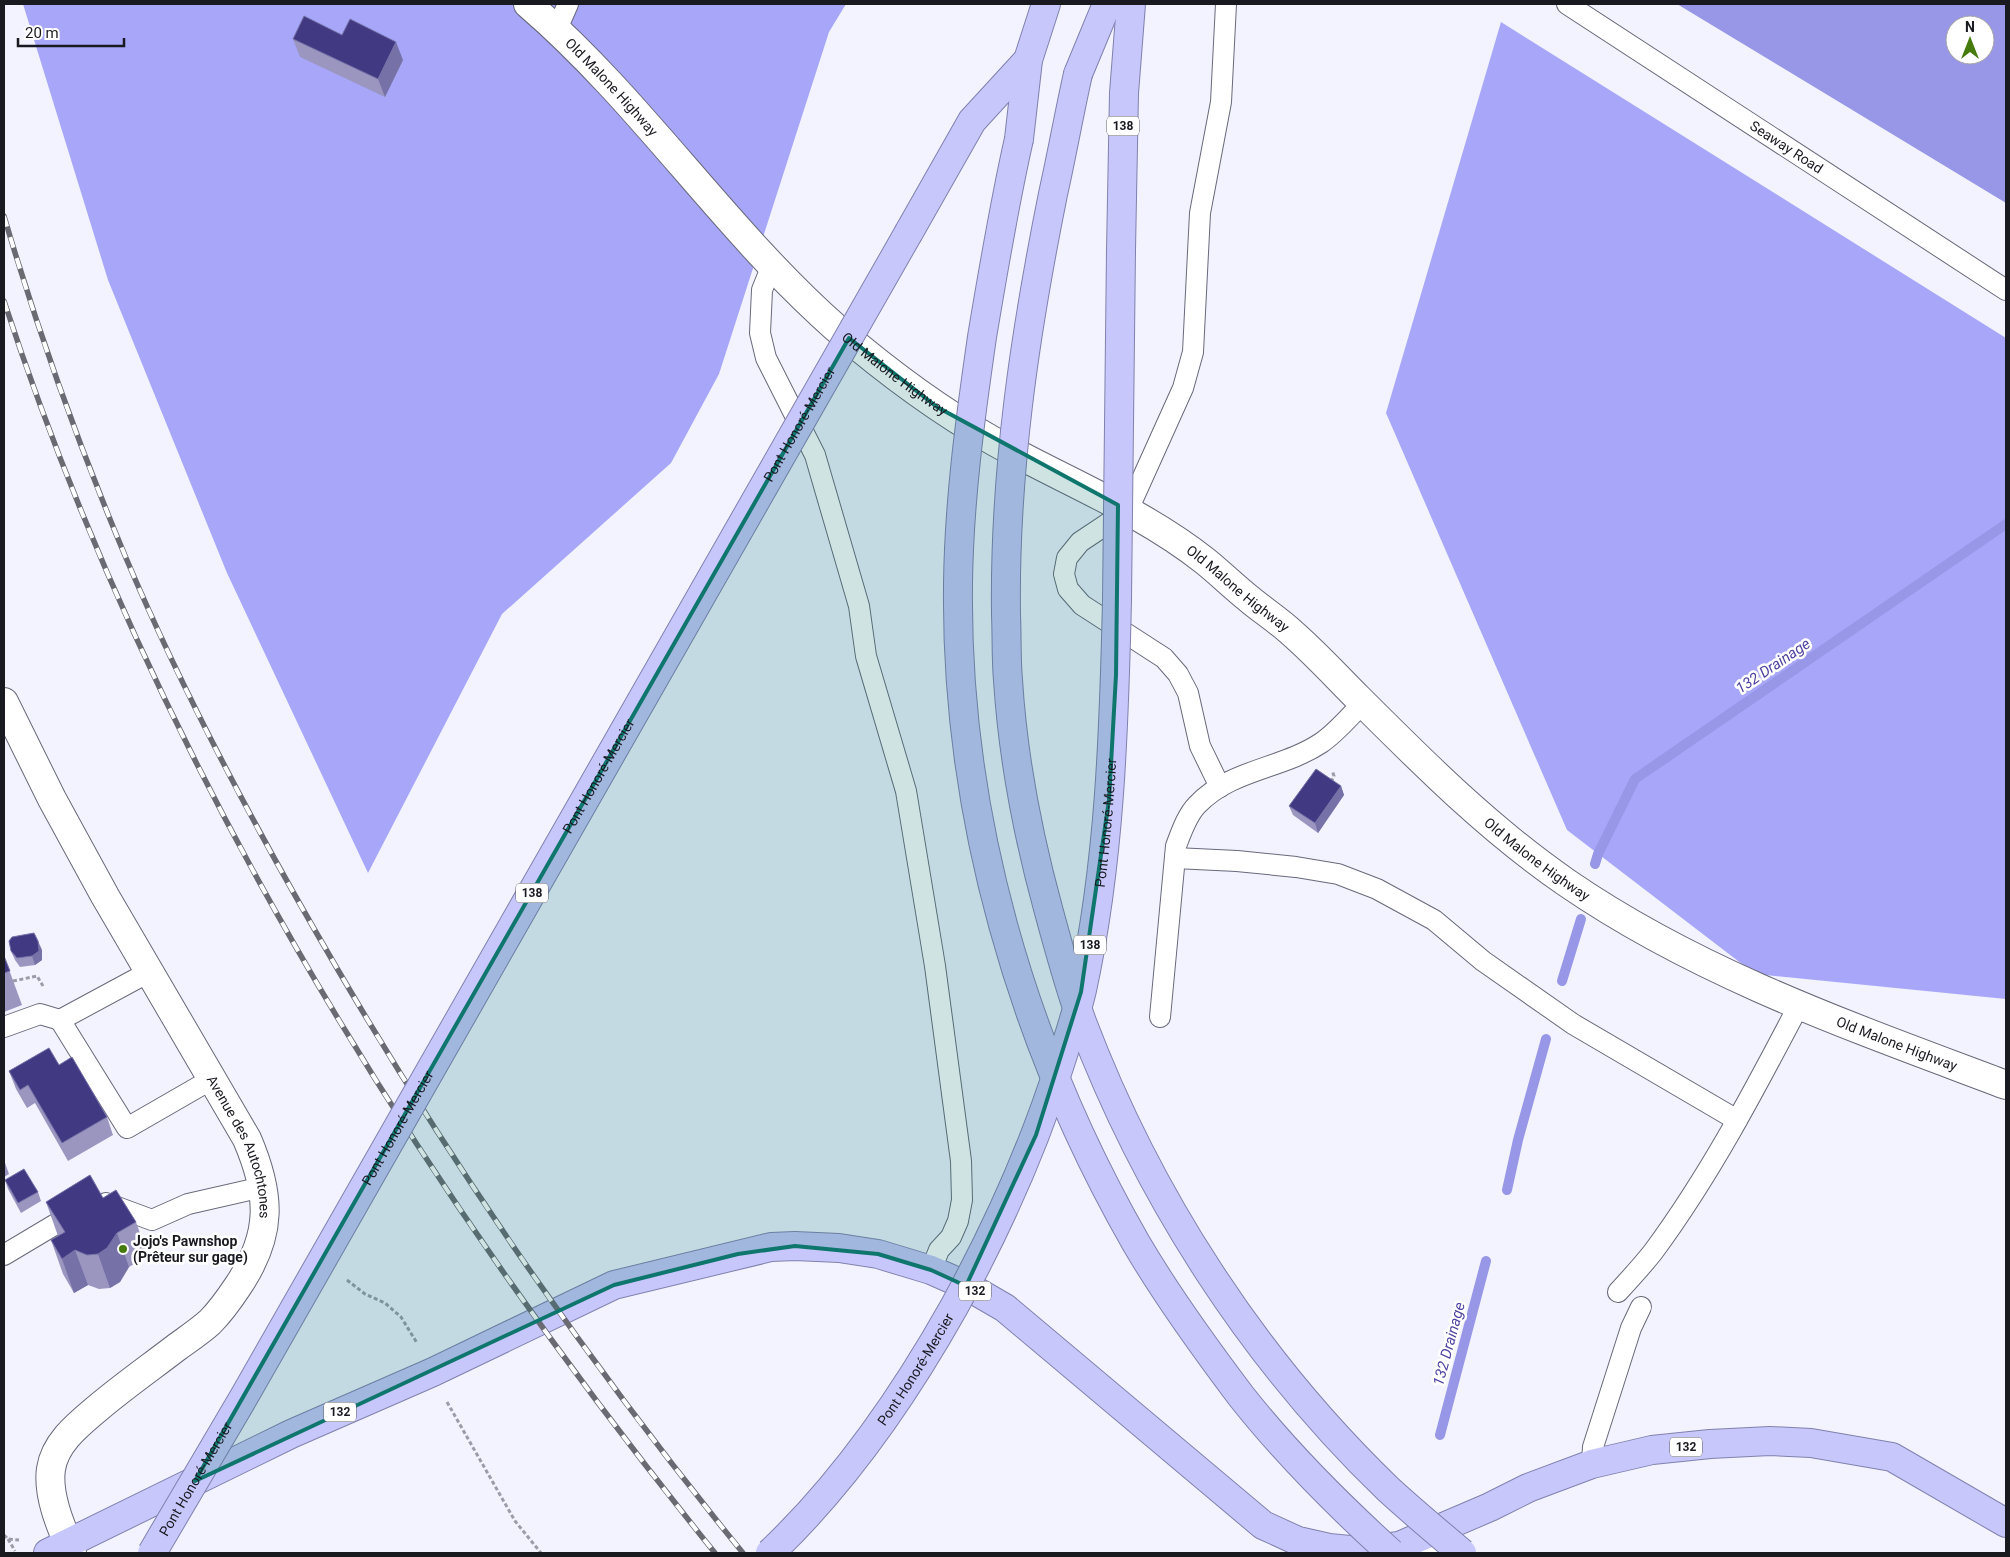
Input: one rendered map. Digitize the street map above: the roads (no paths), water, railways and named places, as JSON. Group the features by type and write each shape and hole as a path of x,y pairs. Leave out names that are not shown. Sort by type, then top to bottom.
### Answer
{"highway":[{"name":"Pont Honoré-Mercier","path":"152,1553 250,1386 972,121 1028,60 1046,4"},
{"path":"1107,4 1078,74 1035,288 1022,370 1010,473 1006,572 1007,676 1014,745 1028,828 1059,948 1080,1017 1101,1070 1148,1166 1204,1265 1264,1349 1328,1426 1390,1491 1462,1553"},
{"name":"Pont Honoré-Mercier","path":"770,1553 788,1536 836,1482 872,1436 911,1379 967,1284 998,1224 1036,1135 1081,992 1093,930 1101,868 1109,800 1114,716 1124,93 1131,4"},
{"path":"1028,60 1019,139 988,300 971,414 961,502 959,623 965,726 983,837 1002,917 1016,969 1066,1105 1105,1186 1138,1246 1188,1322 1244,1399 1300,1464 1359,1524 1391,1553"},
{"name":"132","path":"62,1550 291,1434 433,1372 614,1285 738,1254 771,1247 795,1246 839,1248 878,1254 931,1270 967,1286 1005,1308 1263,1525 1298,1541 1329,1548 1360,1551 1399,1546 1490,1507 1528,1488 1592,1464 1652,1450 1710,1444 1770,1442 1819,1444 1892,1457 2006,1523"}],"street":[{"name":"Old Malone Highway","path":"528,4 581,51 772,266 836,327 899,379 936,406 1031,461 1080,484 1128,510 1204,560 1292,632 1462,799 1565,882 1664,943 1715,969 1799,1005 2006,1085"},
{"name":"Avenue des Autochtones","path":"4,702 57,807 149,972 247,1139 257,1163 263,1187 265,1210 263,1234 256,1257 230,1298 210,1322 106,1401 69,1433 61,1445 51,1469 51,1482 62,1550"}],"lane":[{"path":"557,30 568,4"},
{"path":"1220,787 1200,746 1188,693 1178,674 1164,658 1082,605 1068,589 1064,574 1067,558 1080,542 1128,510 1183,388 1192,352 1200,213 1221,102 1226,4"},
{"name":"Seaway Road","path":"1567,4 2006,290"},
{"path":"772,266 762,290 760,333 766,358 815,456 859,606 866,656 906,791 935,966 961,1161 962,1200 958,1221 951,1237 939,1250 931,1270"},
{"path":"1160,1017 1176,846 1183,828 1196,805 1220,787 1244,774 1286,759 1321,743 1363,703"},
{"path":"1175,858 1296,867 1338,874 1377,889 1434,920 1484,961 1573,1024 1737,1120"},
{"path":"60,1020 149,972"},
{"path":"1618,1292 1652,1253 1686,1205 1737,1120 1799,1005"},
{"path":"4,1027 40,1014 60,1020 127,1128 212,1079"},
{"path":"4,1255 96,1200 152,1220 188,1204 263,1187"},
{"path":"1592,1464 1593,1447 1631,1328 1641,1307"},
{"path":"1424,1553 1454,1529 1490,1507"},
{"path":"1263,1525 1296,1553"}],"waterway":[{"name":"132 Drainage","path":"1595,864 1598,854 1635,779 2006,524"},
{"name":"132 Drainage","path":"1562,981 1581,919"},
{"name":"132 Drainage","path":"1507,1190 1518,1140 1546,1039"},
{"name":"132 Drainage","path":"1440,1435 1486,1261"}],"railway":[{"path":"4,216 60,388 126,558 173,664 252,819 338,970 431,1122 479,1196 633,1413 743,1553"},
{"path":"4,301 65,471 136,637 215,800 302,958 397,1113 498,1264 604,1411 715,1553"}],"place":[{"name":"Jojo's Pawnshop (Prêteur sur gage)","path":"123,1249"}]}
